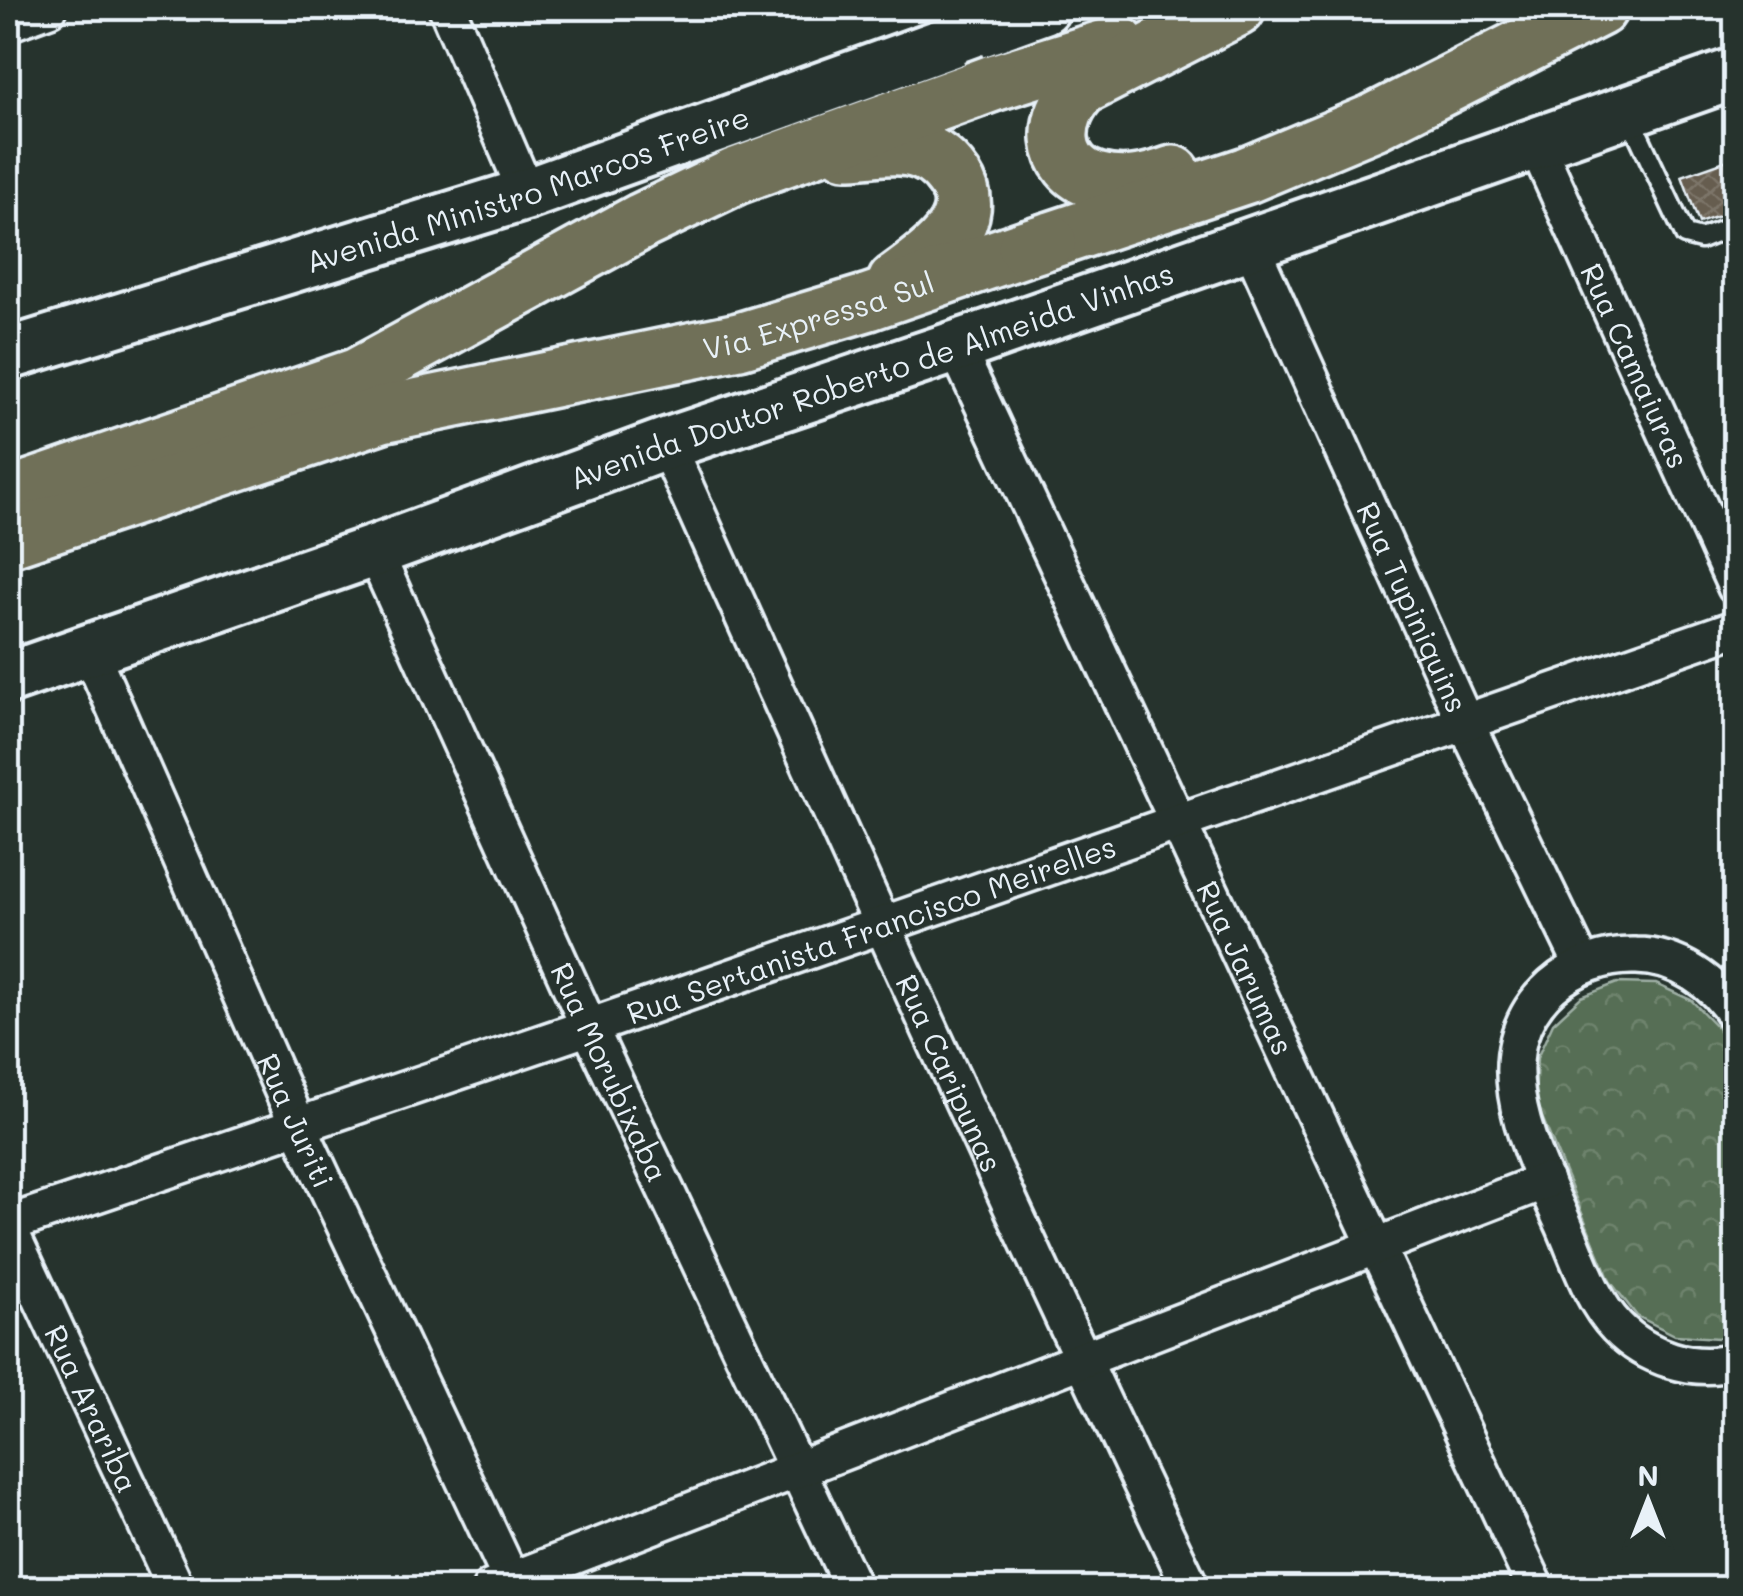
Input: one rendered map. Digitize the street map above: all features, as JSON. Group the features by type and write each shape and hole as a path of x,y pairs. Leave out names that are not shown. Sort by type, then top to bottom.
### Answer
{"highway":[{"path":"8,496 358,376 642,220 736,176 984,87 1236,8"},
{"path":"1236,8 1110,72 1070,99 1059,127 1065,156 1074,170 1093,180 1123,186 1151,182 1210,161 1374,122"},
{"name":"Via Expressa Sul","path":"8,539 382,414 726,344 870,302 1247,175 1374,122 1599,8"},
{"path":"807,150 905,147 933,156 959,186 962,202 953,233 942,248 870,302"}],"main road":[{"name":"Avenida Ministro Marcos Freire","path":"8,354 527,194 1044,8"},
{"name":"Avenida Doutor Roberto de Almeida Vinhas","path":"8,678 666,444 1736,73"}],"street":[{"path":"8,22 50,8"},
{"path":"447,8 527,194"},
{"name":"Rua Camaiuras","path":"1535,142 1736,587"},
{"name":"Rua Tupiniquins","path":"1249,242 1464,720 1584,966"},
{"name":"Rua Jarumas","path":"956,346 1536,1588"},
{"name":"Rua Caripunas","path":"666,444 881,924 1191,1588"},
{"name":"Rua Morubixaba","path":"374,551 589,1027 853,1588"},
{"name":"Rua Sertanista Francisco Meirelles","path":"8,1225 1736,628"},
{"name":"Rua Juriti","path":"89,649 506,1586"},
{"path":"1736,1017 1716,990 1693,973 1667,961 1625,956 1584,966 1548,989 1524,1023 1514,1064 1516,1094 1545,1181 1598,1300 1615,1325 1639,1346 1666,1359 1697,1365 1736,1362"},
{"path":"506,1586 1545,1181"},
{"name":"Rua Arariba","path":"8,1225 176,1588"}],"lane":[{"path":"1627,110 1685,236 1701,239 1736,225"}],"green space":[{"path":"1617,983 1656,984 1691,1000 1718,1028 1735,1068 1735,1331 1718,1338 1675,1335 1637,1316 1610,1281 1535,1100 1537,1058 1553,1023 1581,997"}],"building":[{"path":"1736,157 1736,210 1699,223 1682,176"}]}
